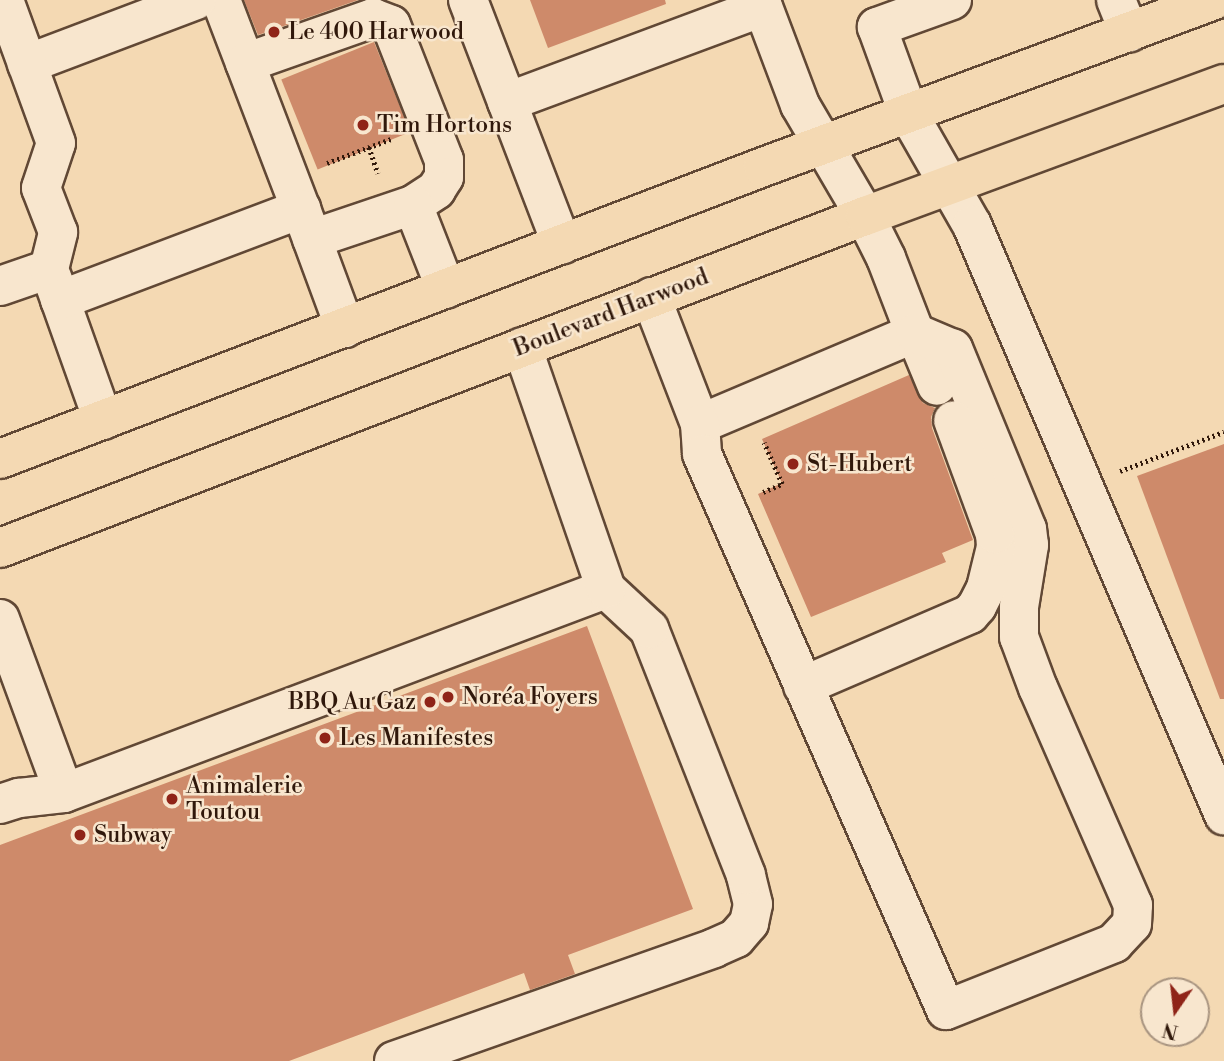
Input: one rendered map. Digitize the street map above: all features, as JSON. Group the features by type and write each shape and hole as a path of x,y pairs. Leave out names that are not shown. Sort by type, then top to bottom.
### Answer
{"highway":[{"path":"0,459 909,115 1123,16 1214,0"},
{"name":"Boulevard Harwood","path":"0,548 865,216 1224,84"}],"lane":[{"path":"4,0 56,143 41,188 58,232 54,284 103,420"},
{"path":"27,64 196,0"},
{"path":"221,0 345,328"},
{"path":"468,0 562,245"},
{"path":"952,0 877,27 909,115 947,186 972,225 1224,815"},
{"path":"507,102 765,4 800,105 887,258 937,386"},
{"path":"0,286 54,284 307,224 412,205 436,190 444,177 444,160 391,26 373,18 245,63"},
{"path":"412,205 446,289"},
{"path":"651,298 700,424 702,454 946,1010 1114,943 1132,924 1133,905 1038,688 1019,637 1019,607 1029,545 1027,529 953,349 915,333 700,424"},
{"path":"394,1061 714,948 736,938 750,923 752,904 746,875 649,629 606,589 522,347"},
{"path":"803,685 970,614 977,607 986,588 996,547 995,534 953,420"},
{"path":"0,804 19,798 64,793 606,589"},
{"path":"0,619 64,793"}],"path":[{"path":"325,163 402,135"},
{"path":"1112,474 1224,432"},
{"path":"758,494 782,484 762,439"}],"building":[{"name":"Le 400 Harwood","path":"244,0 358,0 258,35"},
{"path":"530,0 665,0 666,4 548,48"},
{"path":"374,42 410,132 318,169 281,79"},
{"path":"909,375 923,403 935,408 931,417 932,428 973,540 942,553 946,562 811,617 758,494 782,483 762,439"},
{"path":"1224,444 1224,699 1220,699 1137,476"},
{"path":"587,626 693,909 568,955 575,974 530,990 524,973 289,1061 0,1061 0,845"}],"place":[{"name":"Le 400 Harwood","path":"274,32"},
{"name":"Tim Hortons","path":"363,125"},
{"name":"St-Hubert","path":"793,464"},
{"name":"Noréa Foyers","path":"448,697"},
{"name":"BBQ Au Gaz","path":"430,702"},
{"name":"Les Manifestes","path":"325,738"},
{"name":"Animalerie Toutou","path":"172,799"},
{"name":"Subway","path":"80,835"}]}
